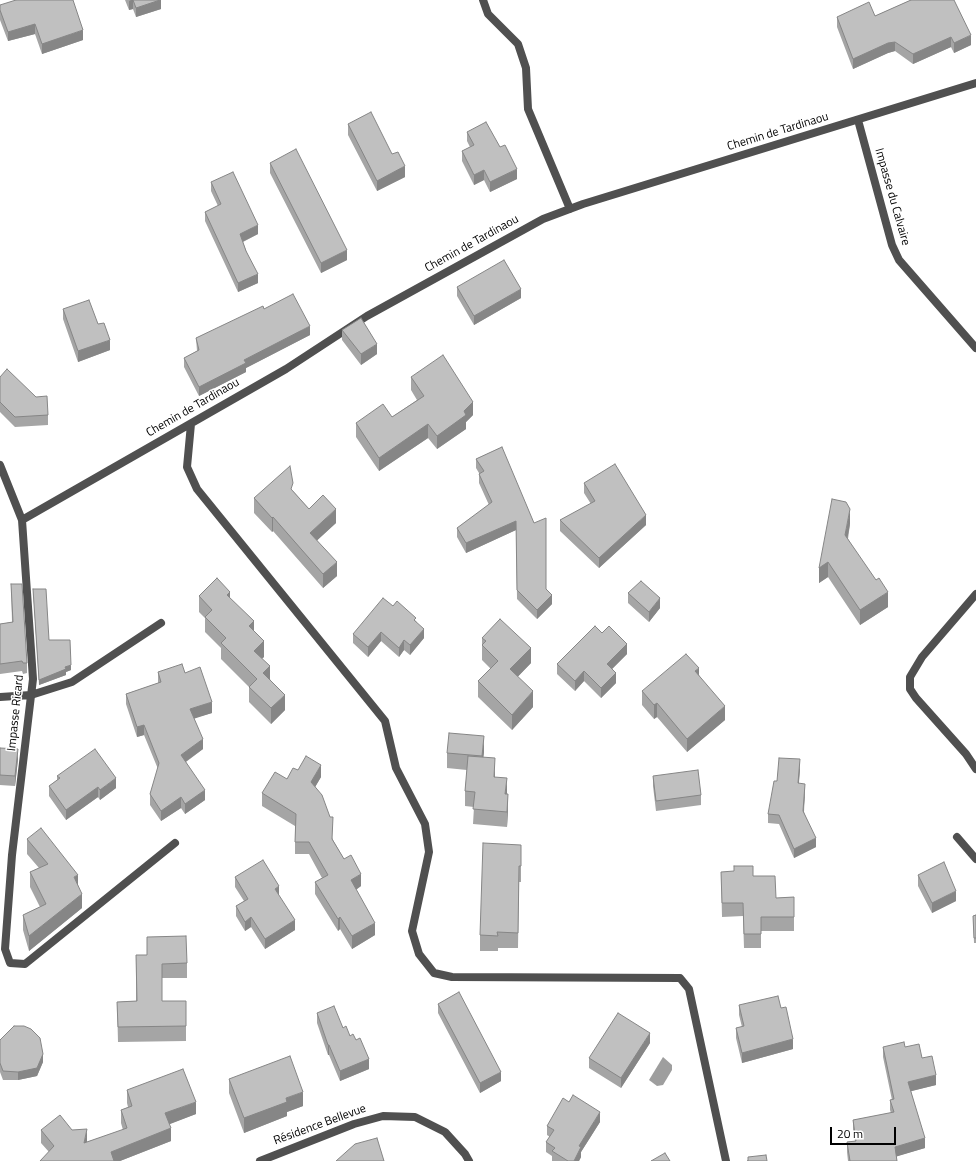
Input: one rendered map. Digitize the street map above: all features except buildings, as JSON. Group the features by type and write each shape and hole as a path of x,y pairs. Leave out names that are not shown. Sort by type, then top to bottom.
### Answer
{"street":[{"path":"483,0 488,14 518,44 526,68 528,109 570,209"},
{"name":"Chemin de Tardinaou","path":"22,520 286,369 387,304 543,219 570,209 976,83"},
{"name":"Impasse du Calvaire","path":"858,120 892,245 899,260 976,348"},
{"path":"191,424 188,467 197,489 385,722 396,768 425,824 429,852 412,931 419,954 434,973 452,977 680,978 689,990 726,1161"},
{"name":"Impasse Ricard","path":"0,465 22,520 33,679 12,855 5,949 10,963 26,964 175,843"},
{"path":"976,594 922,657 910,677 910,689 916,698 966,754 976,769"},
{"path":"0,697 31,696 72,682 161,623"},
{"path":"957,837 976,859"},
{"name":"Résidence Bellevue","path":"260,1161 354,1124 383,1116 415,1117 444,1132 465,1154 469,1161"}],"shaded area":[{"path":"663,1057 672,1065 672,1070 663,1085 657,1086 649,1080"}]}
